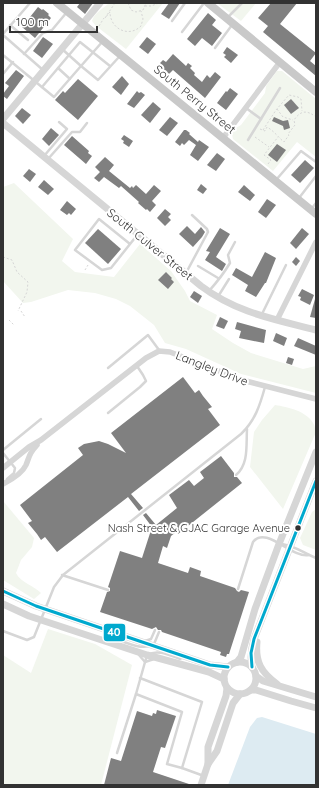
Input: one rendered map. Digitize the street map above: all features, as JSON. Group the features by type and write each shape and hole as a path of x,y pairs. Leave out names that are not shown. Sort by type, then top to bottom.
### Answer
{"main road":[{"name":"South Perry Street","path":"57,3 313,212"},
{"path":"208,3 316,92"}],"street":[{"path":"3,119 100,3"},
{"path":"223,138 280,62"},
{"name":"South Culver Street","path":"3,123 185,273 218,298 231,305 261,316 316,330"},
{"path":"277,320 316,242"},
{"name":"Langley Drive","path":"3,468 136,366 159,351 170,352 219,372 316,399"},
{"name":"Langley Drive","path":"3,484 10,481 23,469 29,454 41,440"},
{"path":"208,764 208,747 226,696 227,688 224,679 225,671 241,657 279,544 316,452"},
{"path":"316,481 314,490 254,639 250,661 256,676 262,682 316,696"},
{"path":"3,591 24,602 144,641 155,641 163,648 216,666 228,667"},
{"path":"3,604 19,612 135,651 146,657 158,658 209,672 224,679"},
{"path":"257,633 256,651 260,667 265,674 280,686"},
{"path":"237,662 248,664 252,667"},
{"path":"251,690 256,681 256,676"},
{"path":"227,688 240,694 251,690 256,690 291,702 316,708"},
{"path":"201,785 208,764 217,751 233,703 240,694"}],"lane":[{"path":"30,3 3,34 44,70"},
{"path":"172,21 185,3"},
{"path":"182,32 204,3"},
{"path":"215,48 242,3"},
{"path":"24,54 43,33 52,30 68,12"},
{"path":"10,25 28,40"},
{"path":"3,54 54,97 103,41"},
{"path":"42,87 80,42 110,66"},
{"path":"62,49 98,80 121,55"},
{"path":"3,74 13,62"},
{"path":"58,68 70,79"},
{"path":"248,140 280,88"},
{"path":"245,107 261,119"},
{"path":"46,158 67,129 59,122"},
{"path":"46,158 72,132 80,132 88,123"},
{"path":"275,180 301,151 316,162"},
{"path":"298,199 316,176"},
{"path":"313,212 316,203"},
{"path":"185,273 208,232 207,229 192,215"},
{"path":"130,244 99,219 76,250 102,270 107,270 111,268 138,234"},
{"path":"208,291 218,278 224,274 230,263 228,255 235,242"},
{"path":"261,316 286,265"},
{"path":"198,266 218,278"},
{"path":"218,298 229,279"},
{"path":"108,368 148,335 159,351"},
{"path":"108,413 140,388 146,381 144,375 136,366"},
{"path":"3,631 27,640 34,637 54,587 62,575 247,429 258,411 265,386"},
{"path":"3,450 41,419"},
{"path":"236,475 245,462 247,429"},
{"path":"3,453 14,466 15,471 3,484"},
{"path":"238,589 255,540 261,537 265,537 279,544 307,553 316,558"},
{"path":"62,575 108,590"},
{"path":"144,641 151,639 155,630"},
{"path":"102,640 112,638 147,647 155,641 159,632"},
{"path":"117,753 146,657 152,652 159,652 180,659 188,657"},
{"path":"144,662 146,657"},
{"path":"144,662 146,657"},
{"path":"140,678 202,702 182,768"},
{"path":"136,694 182,712 167,764 204,776"}],"path":[{"path":"105,18 114,3"},
{"path":"128,3 129,8 133,11 141,11"},
{"path":"141,11 146,3"},
{"path":"145,6 160,3"},
{"path":"98,26 110,12 112,21 116,28 124,31 135,31 141,26 143,19 141,11"},
{"path":"291,95 298,97 302,101 302,112 294,120 295,125 284,142 278,137 274,130 268,127 265,131 263,130 276,110 288,96 291,95"},
{"path":"276,110 283,117 294,120"},
{"path":"302,112 311,113 316,117"},
{"path":"267,165 271,160 264,155 278,137"},
{"path":"258,138 270,147"},
{"path":"3,257 12,260 17,272 28,282 28,292 18,310"},
{"path":"21,311 25,317"},
{"path":"9,320 14,325"}],"shaded area":[{"path":"109,3 163,3 126,49 96,26 92,21 97,13"},
{"path":"217,3 256,3 241,21"},
{"path":"277,71 282,71 316,99 316,157 297,142 273,171 233,139 232,134 234,129 241,125 265,93 266,86"},
{"path":"14,183 73,239 62,261 75,272 114,277 140,244 171,271 190,301 217,315 212,329 251,353 303,369 316,366 316,393 241,374 186,349 165,343 154,325 130,306 116,299 95,293 68,290 31,302 23,303 3,281 3,187"},
{"path":"275,405 291,408 306,415 314,424 316,432 283,509 250,467 254,432"},
{"path":"3,501 34,538 32,547 21,560 16,573 24,582 41,593 34,599 3,580"},
{"path":"316,509 316,550 303,545 300,538 312,512"},
{"path":"48,629 95,644 132,665 101,785 3,785 3,655 31,673"},
{"path":"262,717 316,734 316,785 228,785 250,727 257,718"}],"building":[{"path":"80,3 93,3 85,14 77,7"},
{"path":"169,3 180,3 169,19 161,14"},
{"path":"271,3 297,3 280,24 316,53 310,61 316,66 316,76 263,32 268,26 258,18"},
{"path":"38,7 49,14 48,15 51,18 35,38 22,27"},
{"path":"208,13 216,20 212,25 222,33 212,46 202,38 195,46 187,39"},
{"path":"43,37 53,44 42,58 33,51"},
{"path":"147,37 156,44 148,54 139,47"},
{"path":"227,47 238,55 231,63 224,57 226,55 223,53"},
{"path":"173,54 186,66 188,63 192,66 190,68 195,73 194,75 202,82 207,75 210,78 215,72 221,77 205,98 173,70 169,74 162,68 163,66 160,63 163,60 166,62"},
{"path":"16,70 24,76 7,99 3,96 3,94 9,86 5,83"},
{"path":"122,76 129,84 121,95 112,87"},
{"path":"78,79 98,96 78,120 55,100 63,91 65,93"},
{"path":"230,88 238,94 226,110 217,103"},
{"path":"137,91 145,95 134,108 127,104"},
{"path":"291,99 299,108 291,114 284,105"},
{"path":"153,102 161,109 150,123 141,115"},
{"path":"22,108 31,115 23,124 15,116"},
{"path":"170,117 178,123 167,136 159,130"},
{"path":"274,117 283,121 288,120 290,128 284,130 283,126 272,121"},
{"path":"51,128 59,135 49,146 42,139"},
{"path":"184,130 190,133 189,134 198,142 199,140 209,147 198,161 190,155 196,145 189,140 184,145 182,143 180,146 175,142"},
{"path":"124,135 133,141 129,147 123,143 124,141 121,139"},
{"path":"72,136 89,151 88,153 92,156 86,164 64,145"},
{"path":"277,144 286,150 277,162 268,155"},
{"path":"217,153 225,159 216,171 207,165"},
{"path":"105,157 114,165 109,171 130,188 132,186 133,188 136,185 146,194 154,185 161,191 152,201 156,205 150,212 138,203 139,202 121,186 119,188 104,177 99,182 94,178 100,172 95,167"},
{"path":"305,160 314,168 300,183 291,175"},
{"path":"29,169 36,174 30,182 23,176"},
{"path":"44,180 54,189 48,195 38,187"},
{"path":"201,184 207,189 203,194 197,190"},
{"path":"244,185 255,195 250,201 238,192"},
{"path":"267,199 276,205 266,218 258,212"},
{"path":"67,201 76,209 71,215 69,213 67,215 60,210"},
{"path":"165,209 171,214 168,217 171,220 165,226 157,218"},
{"path":"187,226 195,234 201,227 205,232 193,247 179,234"},
{"path":"220,228 230,234 216,257 226,264 222,271 205,260 210,252 206,251"},
{"path":"302,228 309,234 296,249 290,243"},
{"path":"98,229 121,249 108,264 85,243"},
{"path":"265,252 276,258 266,283 256,297 245,291 248,285 232,275 236,268 252,277"},
{"path":"296,257 300,261 296,266 292,262"},
{"path":"166,272 174,282 168,289 158,280"},
{"path":"302,289 314,295 310,305 300,300 301,297 298,296"},
{"path":"194,291 202,296 198,303 190,297"},
{"path":"315,299 316,300 316,318 310,317"},
{"path":"220,317 228,321 224,329 216,326"},
{"path":"237,322 266,330 264,343 239,338 241,331 235,329"},
{"path":"276,333 287,338 284,346 273,341"},
{"path":"298,338 316,346 316,355 294,346"},
{"path":"288,357 294,359 292,365 286,363"},
{"path":"183,377 195,393 199,390 212,407 208,409 220,425 131,494 143,508 139,511 128,497 57,552 45,537 41,540 28,523 32,521 20,505 83,455 78,448 84,444 99,441 126,453 111,433"},
{"path":"221,456 234,473 234,477 237,477 242,483 178,534 176,532 171,536 167,548 163,546 158,563 188,573 190,567 201,571 200,576 235,588 239,592 241,590 249,592 229,654 227,654 226,657 220,655 221,652 162,632 156,627 152,629 100,612 107,592 110,591 110,588 108,587 120,551 142,558 152,527 143,515 146,513 156,525 177,508 169,495 189,480 194,486 204,478 200,472"},
{"path":"157,710 176,716 165,748 161,747 153,772 192,785 104,785 111,758 121,761 137,711 152,716 153,713 156,714"}],"transit line":[{"name":"40","path":"252,667 251,653 254,639 316,481"},
{"name":"40","path":"3,591 36,606 210,665 228,667"}],"place":[{"name":"Nash Street & GJAC Garage Avenue","path":"298,528"}]}
